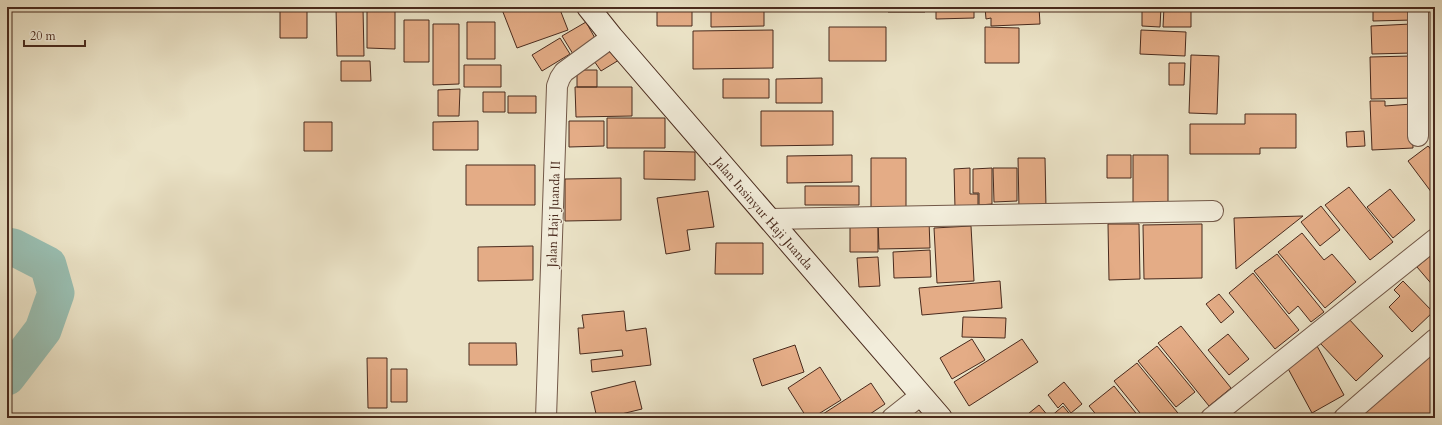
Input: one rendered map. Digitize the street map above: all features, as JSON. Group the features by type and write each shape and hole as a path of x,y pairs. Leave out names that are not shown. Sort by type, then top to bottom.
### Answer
{"street":[{"name":"Jalan Insinyur Haji Juanda","path":"588,7 612,37 941,418"},
{"path":"1418,7 1418,136"},
{"name":"Jalan Haji Juanda II","path":"546,418 557,86 564,72 612,37"},
{"path":"769,219 1213,211"},
{"path":"1211,418 1435,239"},
{"path":"1344,418 1435,339"},
{"path":"892,418 921,395"}],"building":[{"path":"280,7 307,7 307,38 280,38"},
{"path":"501,7 559,7 568,30 517,48"},
{"path":"657,7 692,7 692,26 657,26"},
{"path":"711,7 764,7 764,26 711,27"},
{"path":"888,7 925,7 925,12 888,12"},
{"path":"936,7 974,7 974,18 936,19"},
{"path":"985,7 1039,7 1040,24 991,26 991,18 986,19"},
{"path":"1142,7 1161,7 1160,27 1142,26"},
{"path":"1164,7 1191,7 1191,27 1163,27"},
{"path":"1373,7 1413,7 1413,20 1373,21"},
{"path":"336,8 363,8 364,56 337,56"},
{"path":"367,9 395,9 395,49 367,48"},
{"path":"404,20 429,20 429,62 404,62"},
{"path":"467,22 495,22 495,59 467,59"},
{"path":"586,22 596,40 573,54 562,36"},
{"path":"433,24 459,24 459,84 433,85"},
{"path":"1411,24 1412,53 1372,54 1371,26"},
{"path":"829,27 886,27 886,61 829,61"},
{"path":"985,27 1019,28 1019,63 985,63"},
{"path":"773,30 773,68 693,69 693,31"},
{"path":"1141,30 1186,32 1185,56 1140,54"},
{"path":"560,38 570,54 542,71 532,55"},
{"path":"609,46 619,60 601,71 592,58"},
{"path":"1191,55 1219,56 1217,114 1189,113"},
{"path":"1411,56 1413,98 1371,99 1370,57"},
{"path":"341,61 370,61 371,81 341,81"},
{"path":"1169,63 1185,63 1184,85 1169,85"},
{"path":"464,65 501,65 501,87 464,87"},
{"path":"577,70 597,70 597,87 577,87"},
{"path":"822,78 822,103 776,103 776,79"},
{"path":"723,79 769,79 769,98 723,98"},
{"path":"575,87 632,87 632,116 576,117"},
{"path":"460,89 459,116 438,116 438,90"},
{"path":"483,92 505,92 505,112 483,112"},
{"path":"508,96 536,96 536,113 508,113"},
{"path":"1370,101 1385,101 1385,106 1412,104 1413,148 1372,150"},
{"path":"761,111 833,111 833,145 761,146"},
{"path":"1245,114 1296,114 1296,148 1260,148 1260,154 1190,154 1190,124 1245,124"},
{"path":"607,118 665,118 665,148 607,148"},
{"path":"478,121 478,150 433,150 433,122"},
{"path":"569,121 604,121 604,146 569,147"},
{"path":"304,122 332,122 332,151 304,151"},
{"path":"1364,131 1365,146 1347,147 1346,132"},
{"path":"1428,146 1435,154 1435,197 1408,161"},
{"path":"644,151 695,152 695,180 644,179"},
{"path":"852,155 852,182 787,183 787,156"},
{"path":"1107,155 1131,155 1131,178 1107,178"},
{"path":"1133,155 1168,155 1168,204 1133,204"},
{"path":"871,158 906,158 906,209 871,209"},
{"path":"1018,158 1045,158 1046,208 1019,209"},
{"path":"466,165 535,165 535,205 466,205"},
{"path":"970,168 970,194 978,194 978,208 955,208 954,169"},
{"path":"992,168 992,204 979,205 979,193 973,193 973,169"},
{"path":"993,168 1017,168 1017,201 994,202"},
{"path":"621,178 621,220 565,221 565,179"},
{"path":"805,186 859,186 859,205 805,205"},
{"path":"1349,187 1393,242 1370,260 1325,205"},
{"path":"1390,189 1415,220 1393,238 1367,207"},
{"path":"708,191 714,227 687,230 690,250 666,254 657,198"},
{"path":"1321,206 1340,230 1320,246 1301,222"},
{"path":"1303,216 1236,269 1234,218"},
{"path":"850,221 878,221 878,252 850,252"},
{"path":"929,221 930,248 879,249 878,223"},
{"path":"1108,224 1139,224 1140,279 1109,280"},
{"path":"1202,224 1202,278 1144,279 1143,225"},
{"path":"971,226 974,281 937,283 934,228"},
{"path":"1302,233 1324,260 1332,254 1356,282 1325,308 1278,252"},
{"path":"716,243 763,243 763,274 715,274"},
{"path":"533,246 533,280 478,281 478,247"},
{"path":"930,250 931,277 894,278 893,252"},
{"path":"1435,252 1435,288 1417,267"},
{"path":"1277,254 1324,312 1311,322 1298,306 1289,314 1254,271"},
{"path":"878,257 880,286 859,287 857,258"},
{"path":"1253,273 1299,330 1275,349 1229,293"},
{"path":"1000,281 1002,308 922,315 919,288"},
{"path":"1403,281 1433,312 1412,332 1389,307 1400,296 1394,290"},
{"path":"1219,294 1234,312 1221,323 1206,304"},
{"path":"624,311 626,331 646,328 651,365 592,372 591,360 623,356 622,350 580,354 578,328 584,328 582,315"},
{"path":"963,317 1006,318 1005,338 962,337"},
{"path":"1348,318 1383,356 1356,381 1320,343"},
{"path":"1181,326 1231,388 1209,406 1158,343"},
{"path":"1228,334 1249,359 1229,375 1208,350"},
{"path":"972,339 985,360 952,379 940,358"},
{"path":"1022,339 1038,362 969,406 954,382"},
{"path":"469,343 516,343 517,365 469,365"},
{"path":"795,345 804,372 762,386 753,359"},
{"path":"1157,346 1195,392 1176,407 1138,361"},
{"path":"1317,346 1344,395 1312,413 1285,363"},
{"path":"1435,352 1435,410 1425,418 1352,418"},
{"path":"367,358 387,358 387,408 368,408"},
{"path":"1137,363 1182,418 1144,418 1114,381"},
{"path":"820,367 841,400 812,418 807,418 788,388"},
{"path":"391,369 407,369 407,402 391,402"},
{"path":"635,381 642,409 605,418 597,418 591,392"},
{"path":"1064,382 1082,404 1071,413 1063,403 1058,408 1048,395"},
{"path":"871,383 885,404 864,418 826,418 823,414"},
{"path":"1114,386 1140,418 1099,418 1089,406"},
{"path":"1039,405 1049,417 1048,418 1023,418"},
{"path":"1063,406 1073,418 1049,418"},
{"path":"914,411 920,418 906,418"}],"waterway":[{"path":"7,246 13,247 48,265 56,293 43,330 7,377"}]}
